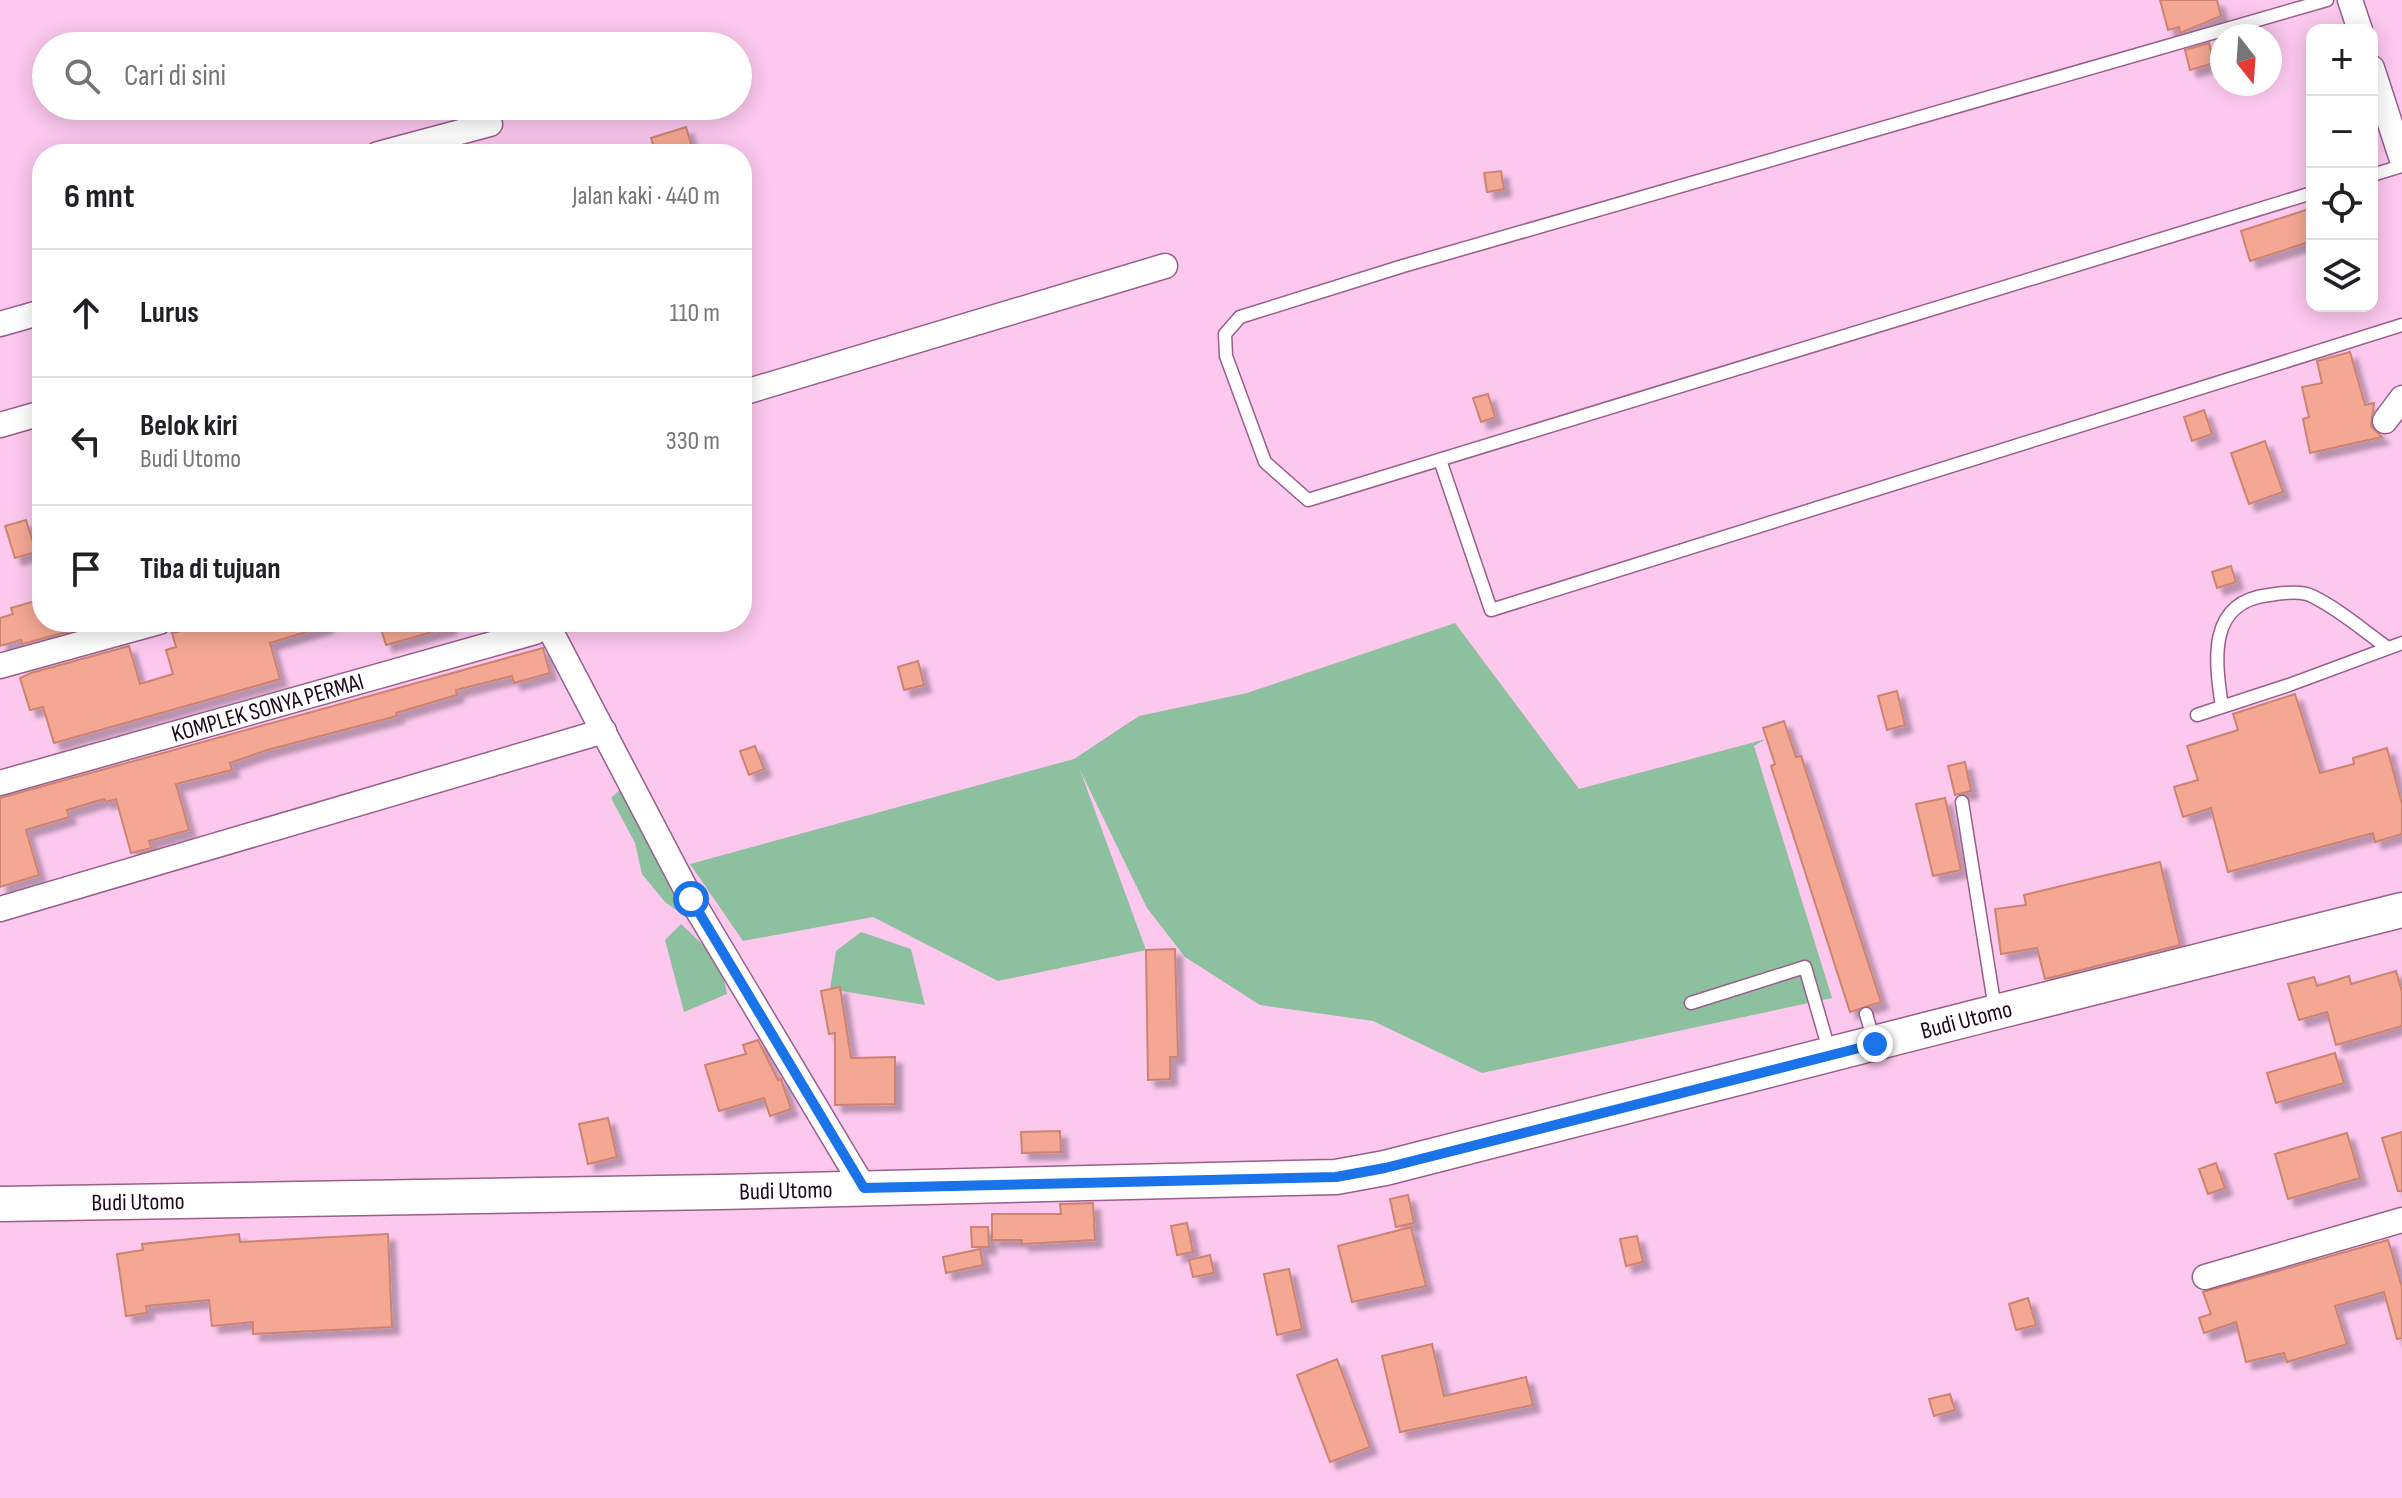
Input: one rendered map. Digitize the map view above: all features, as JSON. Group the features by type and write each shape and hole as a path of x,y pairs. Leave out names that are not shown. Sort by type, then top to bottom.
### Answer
{"street":[{"path":"2350,0 2358,24"},
{"path":"2378,87 2402,163"},
{"path":"415,144 490,124"},
{"path":"752,390 1165,266"},
{"path":"0,324 32,315"},
{"path":"2385,421 2402,398"},
{"path":"0,425 32,416"},
{"path":"0,666 123,632"},
{"name":"KOMPLEK SONYA PERMAI","path":"0,783 524,632"},
{"path":"544,632 604,731 691,899 864,1188"},
{"path":"0,909 604,731"},
{"name":"Budi Utomo","path":"0,1204 1336,1177 1385,1168 1831,1056 1870,1029 1995,1012 2402,910"},
{"path":"2205,1277 2402,1220"}],"lane":[{"path":"2306,195 1308,500 1265,462 1226,356 1225,334 1240,317 1403,266 2327,0"},
{"path":"2378,173 2402,163"},
{"path":"1440,460 1491,610 2402,325"},
{"path":"2222,707 2215,664 2220,634 2226,619 2241,603 2258,596 2309,594 2388,648"},
{"path":"2197,715 2402,643"},
{"path":"1962,802 1995,1012"},
{"path":"1691,1003 1805,967 1831,1056"}],"green space":[{"path":"1455,623 1579,789 1766,739 1754,746 1832,998 1482,1073 1373,1021 1260,1005 1185,957 1147,908 1080,770 1146,950 998,981 873,917 743,941 690,864 1074,759 1139,716 1247,693"},
{"path":"623,787 695,924 665,902 642,874 635,843 611,798"},
{"path":"681,924 717,963 727,994 684,1012 665,940"},
{"path":"861,932 911,949 925,1005 830,989 836,951"}],"building":[{"path":"2160,0 2217,0 2221,16 2180,33 2179,27 2168,30"},
{"path":"2209,43 2210,64 2190,70 2185,50"},
{"path":"686,127 691,144 653,144 651,138"},
{"path":"1501,171 1504,189 1487,192 1484,173"},
{"path":"2306,210 2306,243 2250,261 2241,231"},
{"path":"2350,352 2365,405 2374,403 2371,426 2382,437 2310,453 2303,419 2309,417 2302,387 2322,383 2317,361"},
{"path":"1488,394 1495,417 1481,422 1473,398"},
{"path":"2204,410 2212,434 2192,441 2184,417"},
{"path":"2265,441 2283,492 2249,504 2231,453"},
{"path":"26,520 32,539 32,553 15,558 5,526"},
{"path":"2231,566 2236,582 2217,588 2212,572"},
{"path":"32,602 32,632 66,632 22,644 21,640 0,646 0,618 13,614 11,608"},
{"path":"306,632 270,643 280,679 200,702 54,743 43,707 30,710 20,678 129,646 140,684 173,674 166,650 176,647 172,633"},
{"path":"382,632 432,632 386,645"},
{"path":"543,648 550,673 514,683 512,676 456,690 457,695 396,713 397,716 267,750 230,763 232,770 176,784 189,830 149,841 151,848 131,853 116,799 106,802 104,799 67,810 69,817 26,830 39,875 0,887 0,798"},
{"path":"918,661 924,685 904,690 898,667"},
{"path":"1897,691 1905,725 1887,730 1878,696"},
{"path":"2295,694 2320,773 2354,764 2353,758 2387,748 2402,804 2402,834 2375,842 2373,833 2228,872 2211,808 2183,817 2174,787 2198,780 2187,746 2238,730 2233,714"},
{"path":"1784,721 1796,757 1801,756 1881,1002 1850,1012 1771,766 1775,764 1763,728"},
{"path":"755,746 764,769 749,775 740,751"},
{"path":"1965,762 1971,791 1955,795 1948,766"},
{"path":"1945,798 1961,870 1933,876 1916,804"},
{"path":"2160,862 2180,945 2045,979 2037,948 2001,954 1995,909 2026,905 2024,895"},
{"path":"1175,949 1178,1057 1170,1057 1170,1079 1148,1080 1146,950"},
{"path":"2396,971 2402,992 2402,1026 2336,1045 2327,1012 2299,1020 2288,984 2314,977 2317,986 2349,976 2351,984"},
{"path":"840,987 851,1058 895,1057 895,1104 835,1105 835,1033 829,1034 821,991"},
{"path":"758,1040 778,1080 781,1079 791,1109 770,1116 764,1098 719,1111 705,1065 746,1054 743,1045"},
{"path":"2335,1053 2344,1083 2276,1103 2267,1073"},
{"path":"608,1118 617,1157 588,1164 579,1124"},
{"path":"1060,1131 1061,1152 1022,1153 1021,1132"},
{"path":"2402,1132 2402,1191 2398,1191 2382,1138"},
{"path":"2347,1133 2360,1178 2288,1199 2275,1154"},
{"path":"2216,1163 2225,1188 2208,1194 2199,1169"},
{"path":"1408,1195 1414,1223 1396,1227 1390,1199"},
{"path":"1093,1203 1095,1240 1022,1244 1022,1240 992,1240 992,1214 1061,1214 1060,1204"},
{"path":"1187,1223 1193,1252 1177,1255 1171,1226"},
{"path":"971,1227 988,1227 989,1247 972,1247"},
{"path":"1411,1227 1426,1286 1352,1302 1338,1246"},
{"path":"239,1234 240,1242 388,1234 392,1327 253,1334 253,1322 212,1326 209,1300 146,1306 147,1313 126,1316 117,1254 143,1250 142,1244"},
{"path":"1637,1236 1643,1262 1626,1266 1620,1239"},
{"path":"2388,1240 2402,1287 2402,1338 2397,1339 2384,1292 2335,1306 2347,1344 2287,1362 2284,1353 2246,1362 2236,1322 2204,1333 2199,1318 2211,1314 2203,1292"},
{"path":"980,1249 983,1265 946,1273 943,1257"},
{"path":"1210,1255 1214,1273 1193,1277 1189,1260"},
{"path":"1289,1269 1302,1329 1277,1335 1264,1274"},
{"path":"2028,1298 2036,1325 2016,1330 2009,1304"},
{"path":"1432,1344 1444,1396 1526,1377 1533,1405 1400,1432 1382,1356"},
{"path":"1337,1359 1370,1447 1330,1462 1297,1375"},
{"path":"1950,1394 1955,1410 1934,1416 1929,1399"}],"route":[{"path":"691,899 864,1188 1336,1177 1385,1168 1875,1044"}]}
